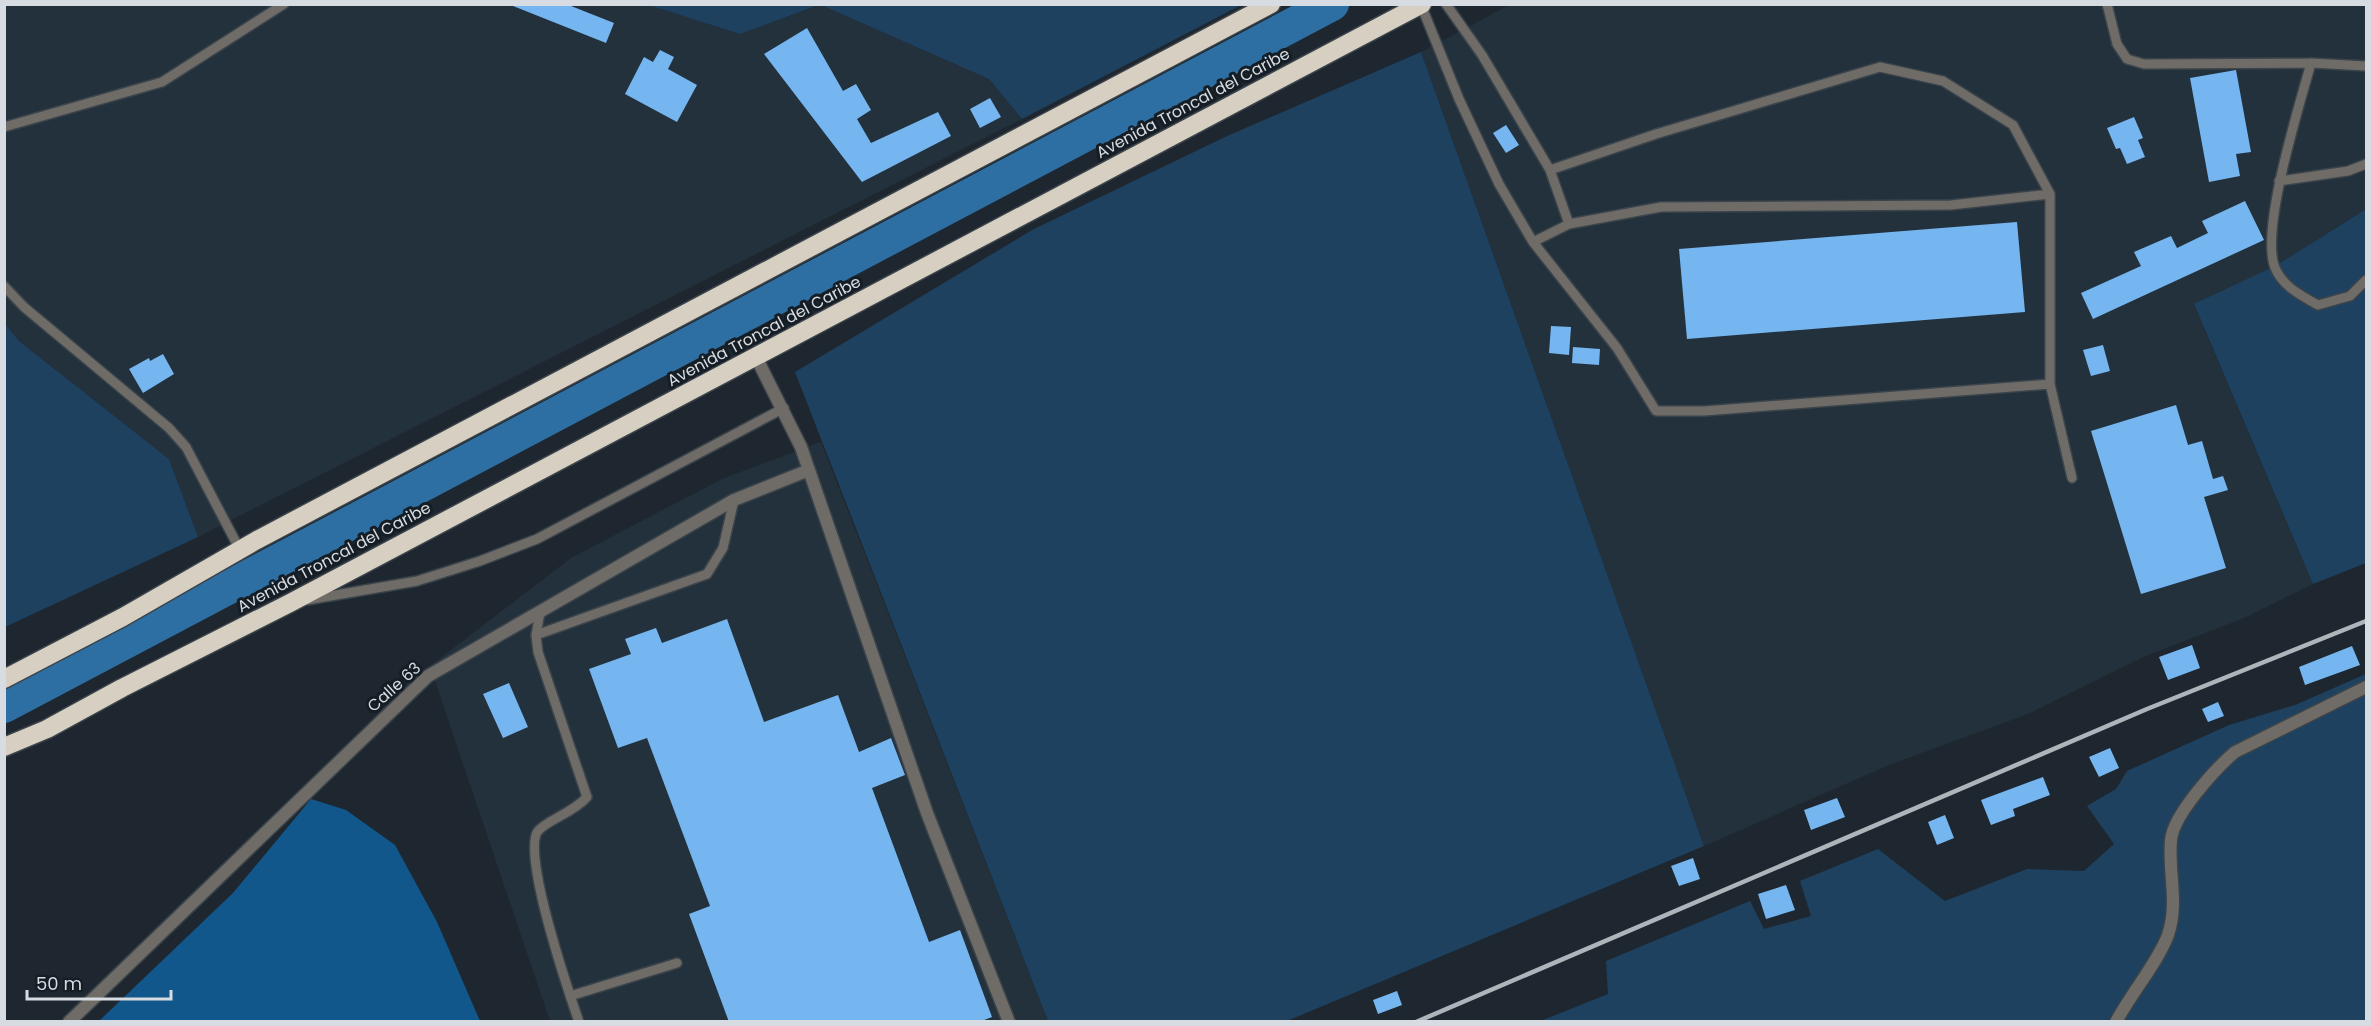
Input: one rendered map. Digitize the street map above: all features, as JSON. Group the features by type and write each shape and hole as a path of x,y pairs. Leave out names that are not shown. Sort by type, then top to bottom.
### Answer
{"highway":[{"path":"4,679 87,637 240,550 1271,4"},
{"name":"Avenida Troncal del Caribe","path":"4,747 47,729 122,688 290,603 1421,5"}],"street":[{"path":"756,357 784,408 809,470 927,813 1009,1022"},
{"name":"Calle 63","path":"69,1022 428,676 734,500 809,470"},
{"path":"2116,1022 2167,936 2175,906 2170,838 2179,817 2222,763 2235,752 2367,687"}],"lane":[{"path":"4,127 162,82 284,4"},
{"path":"1446,4 1482,55 1550,170 1569,224"},
{"path":"2107,4 2117,44 2127,59 2135,62 2144,64 2311,63 2367,66"},
{"path":"1421,5 1485,158 1533,242 1617,348 1656,411 1704,411 2050,384"},
{"path":"2311,63 2279,181 2271,257 2276,272 2294,292 2318,304 2350,296 2367,280"},
{"path":"1550,170 1656,134 1880,67 1943,81 2013,125 2050,194 2050,384 2072,478"},
{"path":"2279,181 2348,171 2367,164"},
{"path":"1533,242 1569,224 1661,207 1951,205 2050,194"},
{"path":"4,286 24,307 169,428 186,447 240,550"},
{"path":"290,603 417,581 528,543 784,408"},
{"path":"536,635 706,574 723,548 734,500"},
{"path":"540,612 536,635 538,652 587,797 578,808 538,830 533,843 535,872 579,1022"},
{"path":"570,996 677,963"}],"shaded area":[{"path":"648,4 740,34 821,5 989,79 1022,119 198,537 169,459 19,341 5,324 4,5"},
{"path":"649,5 819,5 740,34"},
{"path":"821,5 1241,5 1022,119 989,79"},
{"path":"1509,5 2366,5 2366,209 2277,265 2194,305 2313,584 2244,618 2143,657 2028,714 1889,765 1704,846 1421,52"},
{"path":"1421,52 1704,846 1287,1021 1048,1021 795,372 1034,229 1225,137"},
{"path":"2366,209 2366,563 2313,584 2194,304 2277,265"},
{"path":"5,324 19,341 169,459 198,537 5,627"},
{"path":"821,442 1048,1021 550,1021 430,666 571,558 724,478"},
{"path":"2366,674 2366,1021 1538,1022 1608,994 1606,961 1750,901 1764,929 1811,916 1800,881 1878,849 1945,901 2027,869 2084,871 2114,844 2087,806 2116,789 2127,771 2229,725 2295,705"},
{"path":"311,799 346,810 395,845 437,922 480,1021 99,1021 233,893"}],"building":[{"path":"508,4 566,4 614,23 606,43"},
{"path":"807,28 843,91 856,84 871,110 857,119 871,143 938,112 951,136 862,182 764,54"},
{"path":"660,50 674,57 668,69 697,85 677,122 625,94 644,57 653,62"},
{"path":"2236,70 2251,152 2236,154 2240,176 2209,182 2190,78"},
{"path":"990,98 1001,117 980,128 970,109"},
{"path":"2134,117 2143,138 2138,140 2145,157 2127,164 2120,148 2116,149 2107,128"},
{"path":"1506,125 1519,145 1506,153 1493,133"},
{"path":"2245,201 2264,240 2093,319 2081,293 2141,266 2134,252 2171,236 2177,248 2208,233 2202,221"},
{"path":"2017,222 2025,312 1687,339 1679,249"},
{"path":"1551,326 1571,327 1569,355 1549,353"},
{"path":"2103,345 2110,371 2091,376 2083,350"},
{"path":"1573,347 1600,349 1599,365 1572,363"},
{"path":"163,354 174,374 143,393 129,369 149,358 150,361"},
{"path":"2176,405 2188,445 2202,441 2213,479 2223,476 2228,490 2204,497 2226,568 2141,594 2091,431"},
{"path":"727,619 764,722 838,695 859,752 891,738 905,775 872,788 929,942 960,930 992,1017 979,1022 729,1022 689,914 710,906 647,738 618,748 589,669 631,654 625,639 656,628 662,643"},
{"path":"2192,645 2200,668 2168,680 2159,657"},
{"path":"2352,646 2360,665 2305,685 2299,667"},
{"path":"509,683 528,727 503,738 483,694"},
{"path":"2218,702 2224,716 2208,722 2202,709"},
{"path":"2110,748 2119,768 2099,777 2089,757"},
{"path":"2043,777 2050,795 2013,809 2015,816 1991,825 1981,800"},
{"path":"1837,798 1845,817 1811,830 1804,810"},
{"path":"1945,815 1954,838 1937,845 1928,822"},
{"path":"1693,858 1700,879 1679,886 1671,866"},
{"path":"1786,885 1795,910 1766,919 1758,894"},
{"path":"1397,991 1402,1005 1378,1014 1373,1000"}],"waterway":[{"path":"4,706 1332,4"}],"railway":[{"path":"1416,1022 2147,709 2366,621"}]}
